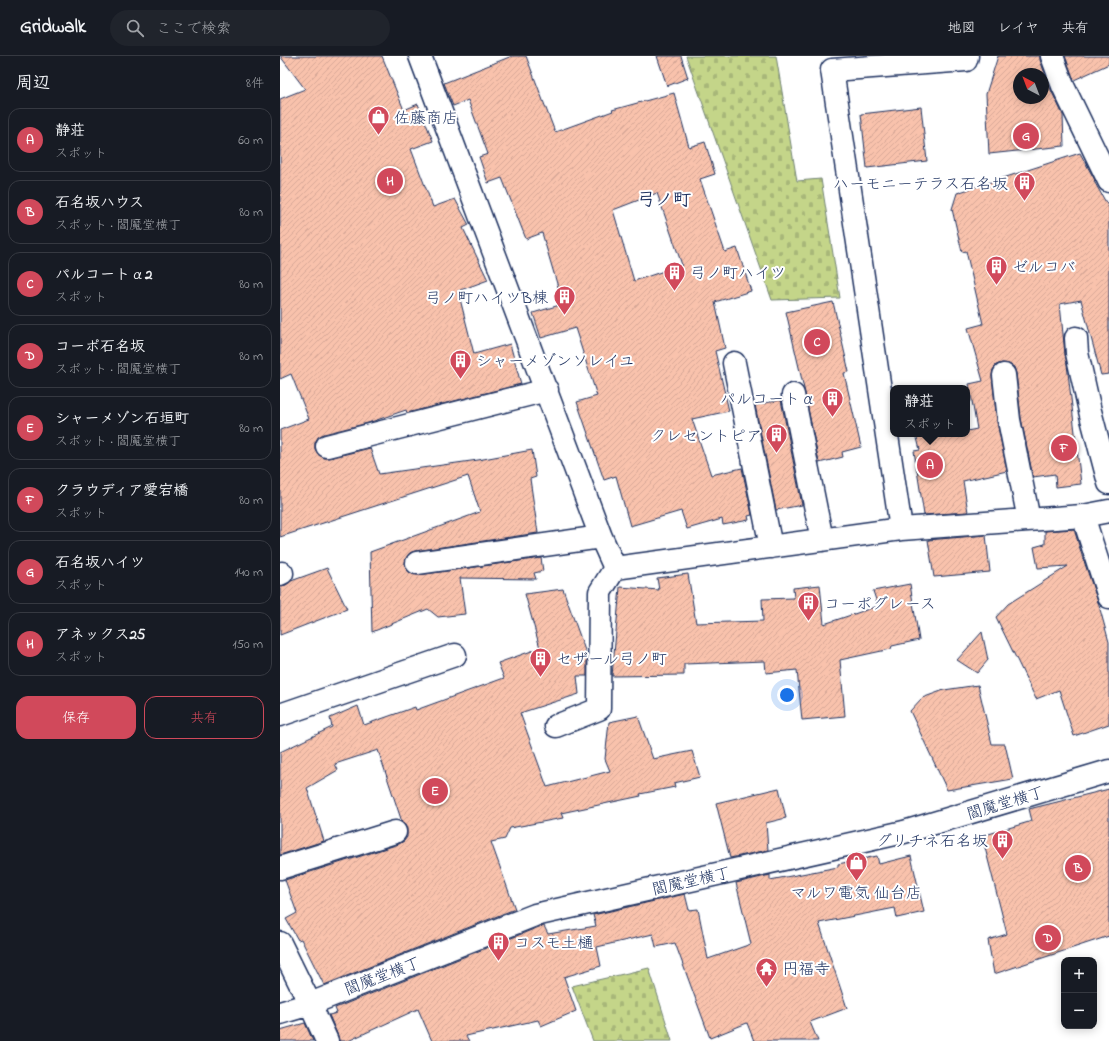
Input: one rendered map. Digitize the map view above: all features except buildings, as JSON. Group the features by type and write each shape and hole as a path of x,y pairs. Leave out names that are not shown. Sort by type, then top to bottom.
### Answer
{"street":[{"path":"420,56 547,390 601,537 615,568"},
{"path":"901,529 832,70 966,60 967,56"},
{"path":"1052,56 1063,86 1109,181"},
{"path":"1076,338 1076,353 1109,483"},
{"path":"734,363 771,547"},
{"path":"1004,375 1009,420 1029,520"},
{"path":"327,446 547,390"},
{"path":"793,396 822,540"},
{"path":"615,568 901,529 1083,516 1109,510"},
{"path":"1083,516 1109,597"},
{"path":"417,563 601,537"},
{"path":"556,726 599,710 600,592 615,568"},
{"path":"280,715 455,655"},
{"name":"閻魔堂横丁","path":"280,1013 310,1004 535,915 904,832 1109,771"},
{"path":"280,868 395,832"},
{"path":"280,943 327,1041"}],"green space":[{"path":"686,56 776,56 797,181 821,179 840,298 772,300"},
{"path":"649,968 672,1041 593,1041 572,986"}],"place":[{"name":"佐藤商店","path":"379,136"},
{"name":"石名坂ハイツ","path":"1026,136"},
{"name":"アネックス25","path":"390,181"},
{"name":"ハーモニーテラス石名坂","path":"1024,202"},
{"name":"ゼルコバ","path":"997,286"},
{"name":"弓ノ町ハイツ","path":"674,292"},
{"name":"弓ノ町ハイツB棟","path":"564,316"},
{"name":"パルコートα2","path":"817,342"},
{"name":"シャーメゾンソレイユ","path":"460,380"},
{"name":"パルコートα","path":"832,418"},
{"name":"クラウディア愛宕橋","path":"1064,448"},
{"name":"クレセントピア","path":"777,454"},
{"name":"静荘","path":"930,465"},
{"name":"コーポグレース","path":"809,622"},
{"name":"セザール弓ノ町","path":"541,678"},
{"name":"シャーメゾン石垣町","path":"435,791"},
{"name":"グリチネ石名坂","path":"1003,860"},
{"name":"石名坂ハウス","path":"1078,868"},
{"name":"マルワ電気 仙台店","path":"856,882"},
{"name":"コーポ石名坂","path":"1048,938"},
{"name":"コスモ土樋","path":"499,962"},
{"name":"円福寺","path":"766,988"}],"district":[{"name":"弓ノ町","path":"664,199"}]}
